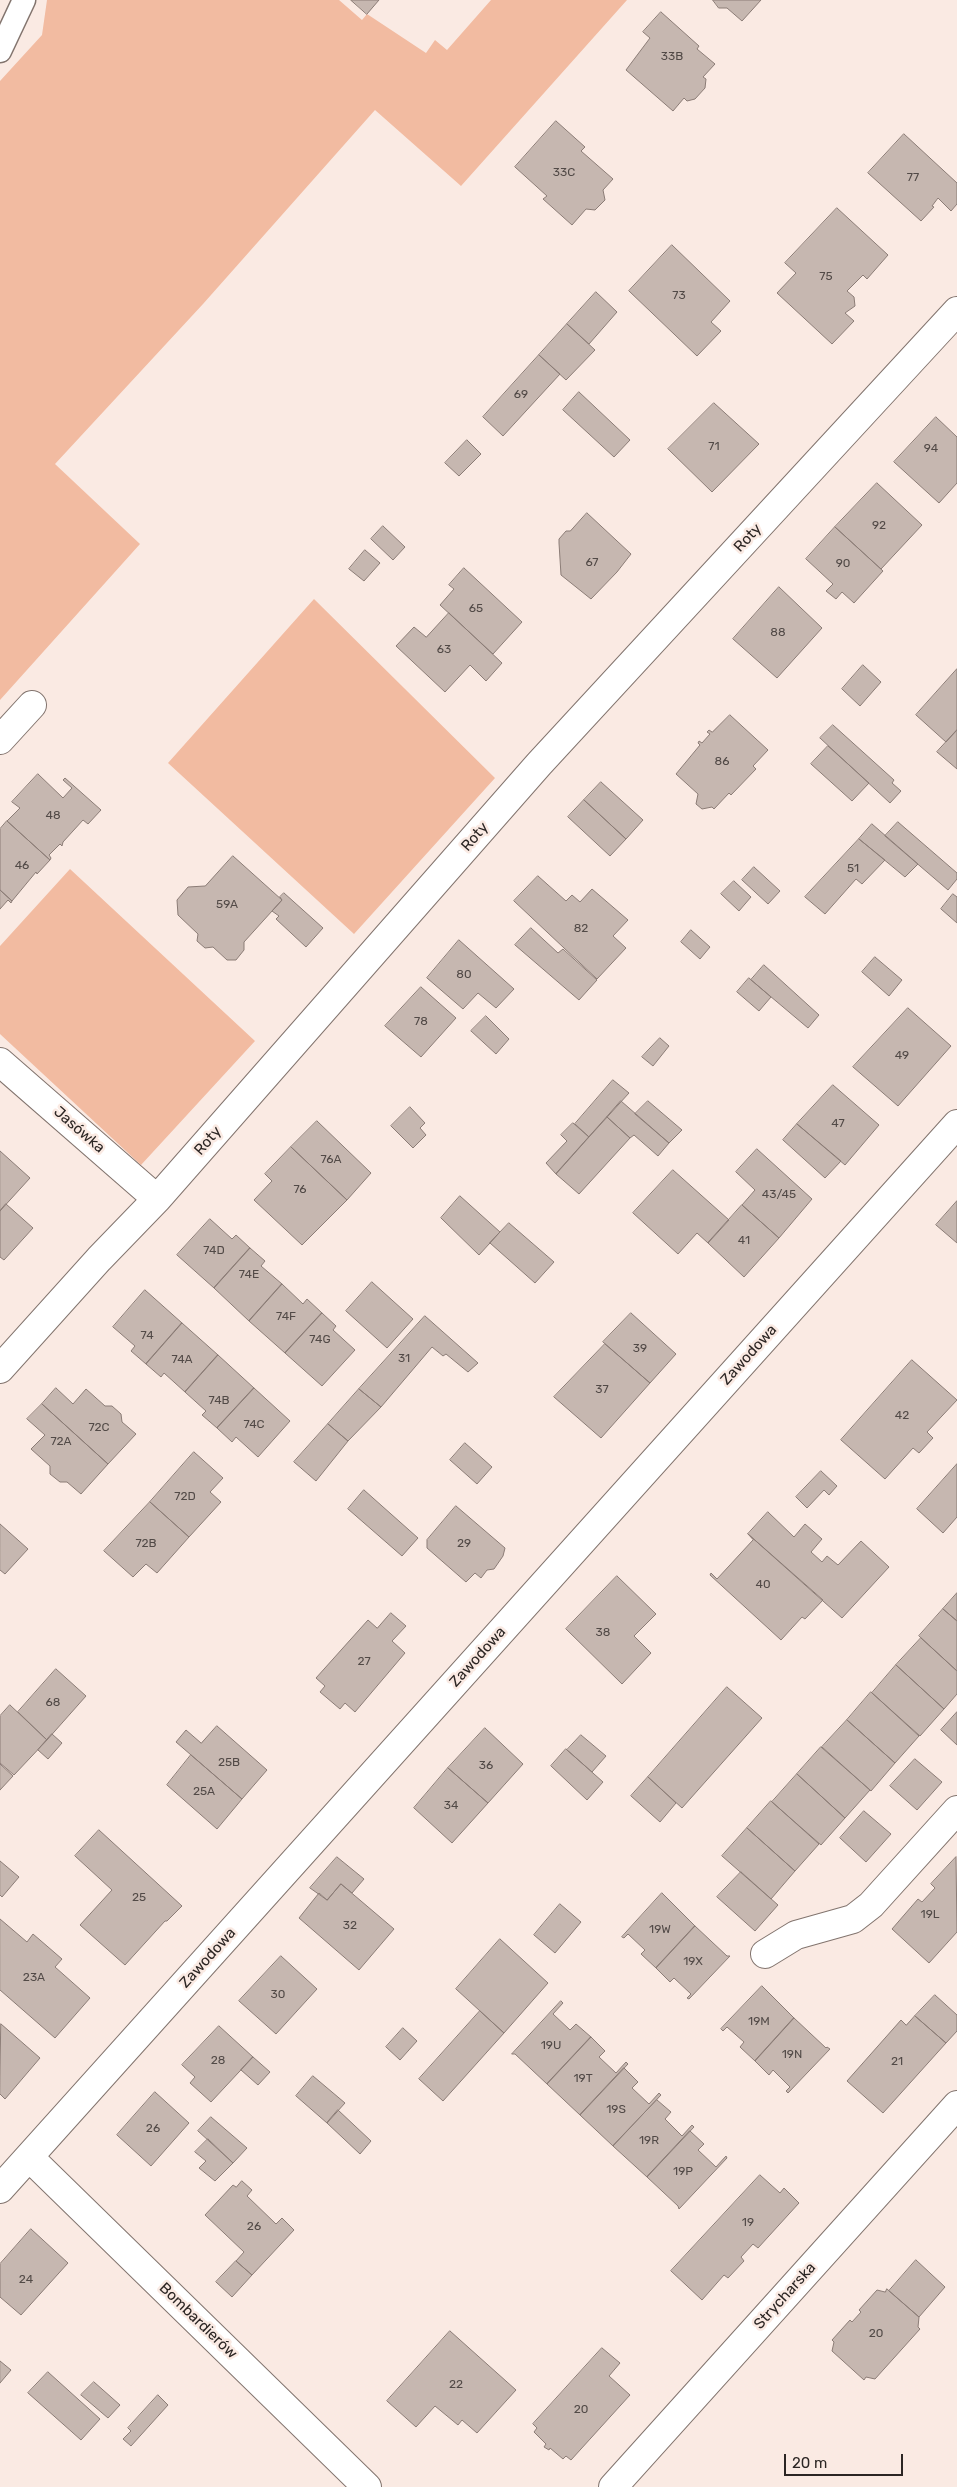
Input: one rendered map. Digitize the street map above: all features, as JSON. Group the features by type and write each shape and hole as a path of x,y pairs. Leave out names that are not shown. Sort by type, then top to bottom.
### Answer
{"street":[{"name":"Roty","path":"0,1369 157,1199 539,764 957,311"},
{"path":"0,740 32,704"},
{"name":"Jasówka","path":"0,1062 157,1199"},
{"name":"Zawodowa","path":"0,2189 957,1124"},
{"path":"765,1954 796,1935 811,1929 853,1919 870,1905 957,1810"},
{"name":"Strycharska","path":"613,2487 957,2105"},
{"name":"Bombardierów","path":"29,2157 367,2487"}],"lane":[{"path":"0,51 24,0"}],"shaded area":[{"path":"47,0 339,0 362,20 367,14 426,53 435,40 447,50 491,0 627,0 461,186 375,110 203,304 55,464 140,544 0,700 0,81 42,35"},
{"path":"314,599 495,778 354,934 168,763"},
{"path":"70,869 255,1041 141,1165 0,1034 0,946"}],"building":[{"path":"351,0 379,0 367,14"},
{"path":"713,0 761,0 742,21 727,8 719,8"},
{"path":"661,12 699,46 697,49 715,64 703,77 706,79 705,88 695,99 687,101 684,98 673,111 626,70 650,38 643,32"},
{"path":"556,121 585,147 581,151 613,179 603,190 605,200 595,210 586,209 572,225 543,199 547,196 515,167"},
{"path":"904,134 957,183 957,204 951,211 938,198 932,206 934,207 921,221 868,173"},
{"path":"837,208 888,255 867,279 863,275 847,291 854,297 855,306 845,313 854,321 832,344 777,293 796,273 785,263"},
{"path":"672,245 730,301 711,322 721,331 697,356 629,291"},
{"path":"596,292 617,312 589,344 567,324"},
{"path":"567,324 595,350 566,380 539,355"},
{"path":"539,355 560,374 503,436 483,417"},
{"path":"579,392 630,440 614,457 563,410"},
{"path":"714,403 759,444 712,492 668,449"},
{"path":"936,417 957,437 957,483 939,503 894,462"},
{"path":"467,440 481,454 459,476 445,463"},
{"path":"877,483 922,525 881,569 835,527"},
{"path":"587,513 631,554 591,599 561,575 559,543 559,539 566,531 570,531"},
{"path":"383,526 405,547 393,560 371,539"},
{"path":"835,527 883,571 854,603 842,592 836,599 826,591 833,584 806,559"},
{"path":"365,550 380,563 364,581 349,569"},
{"path":"464,568 522,622 493,654 440,605 454,589 449,585"},
{"path":"779,587 822,628 777,678 733,639"},
{"path":"449,613 502,663 486,681 470,665 445,692 396,646 414,627 426,637"},
{"path":"863,665 881,682 860,706 842,689"},
{"path":"957,669 957,730 946,742 916,715"},
{"path":"730,715 768,750 753,766 756,769 731,795 729,793 714,809 712,807 702,809 696,804 698,794 676,774 700,745 699,741 702,743 710,734 707,732 709,730 712,732"},
{"path":"833,725 894,780 892,783 901,791 890,803 820,738"},
{"path":"957,730 957,769 937,752"},
{"path":"828,746 869,783 852,801 811,764"},
{"path":"38,774 63,798 72,788 63,780 65,778 101,810 88,824 83,820 63,842 62,846 60,844 49,855 50,860 7,821 20,808 12,802"},
{"path":"601,782 643,820 626,839 584,800"},
{"path":"584,800 626,839 610,856 568,817"},
{"path":"7,821 50,860 37,874 36,872 12,901 0,890 0,829"},
{"path":"898,822 957,873 957,879 948,890 885,836"},
{"path":"872,824 918,864 905,877 859,839"},
{"path":"859,839 885,860 862,884 856,879 825,914 805,897"},
{"path":"233,856 282,900 244,942 244,950 236,960 227,960 213,947 205,948 197,941 198,934 178,915 177,900 188,887 205,886"},
{"path":"754,867 780,891 768,904 742,880"},
{"path":"538,876 566,901 572,895 580,902 592,889 628,920 613,936 626,948 597,979 514,901"},
{"path":"734,881 751,897 739,911 721,894"},
{"path":"0,890 12,901 11,903 8,900 0,909"},
{"path":"284,893 323,928 306,947 276,919 279,916 272,911 282,900 280,897"},
{"path":"953,894 957,897 957,923 941,909"},
{"path":"531,928 558,953 563,949 597,980 579,1000 515,945"},
{"path":"691,930 710,947 700,959 681,942"},
{"path":"459,940 514,989 496,1008 478,993 463,1009 427,978"},
{"path":"875,957 902,980 889,996 862,972"},
{"path":"764,965 819,1015 808,1028 751,980"},
{"path":"749,978 771,997 759,1011 737,992"},
{"path":"421,987 456,1018 421,1057 385,1026"},
{"path":"908,1008 951,1046 898,1106 853,1067"},
{"path":"486,1016 509,1039 496,1054 471,1031"},
{"path":"660,1038 669,1046 653,1066 642,1057"},
{"path":"613,1080 629,1093 589,1137 575,1124"},
{"path":"833,1085 879,1125 845,1165 797,1124"},
{"path":"621,1101 669,1143 658,1156 634,1135 630,1138 607,1117"},
{"path":"648,1101 682,1130 669,1143 635,1114"},
{"path":"410,1107 425,1123 420,1128 426,1135 413,1148 391,1126"},
{"path":"607,1117 630,1138 579,1194 556,1174"},
{"path":"317,1121 371,1173 347,1200 291,1147"},
{"path":"573,1123 589,1137 556,1174 546,1163 567,1141 561,1135"},
{"path":"797,1124 841,1161 825,1178 783,1140"},
{"path":"291,1147 347,1200 302,1245 254,1200 272,1181 265,1174"},
{"path":"757,1149 812,1199 779,1238 742,1205 755,1190 736,1172"},
{"path":"0,1151 30,1178 0,1211"},
{"path":"673,1170 729,1220 708,1243 697,1233 678,1254 633,1213"},
{"path":"460,1196 500,1232 479,1255 441,1218"},
{"path":"957,1201 957,1243 936,1225"},
{"path":"6,1204 33,1228 4,1260 0,1257 0,1211"},
{"path":"742,1205 779,1238 744,1277 708,1243"},
{"path":"210,1219 232,1239 236,1235 250,1248 214,1288 177,1255"},
{"path":"509,1223 554,1262 535,1283 490,1243"},
{"path":"250,1248 265,1261 261,1266 282,1284 249,1321 214,1288"},
{"path":"372,1282 413,1319 387,1348 346,1311"},
{"path":"282,1284 303,1304 307,1299 322,1313 285,1353 249,1321"},
{"path":"145,1290 182,1323 146,1364 131,1351 135,1346 113,1327"},
{"path":"322,1313 336,1326 333,1330 355,1350 322,1386 285,1353"},
{"path":"631,1313 676,1354 650,1383 603,1342"},
{"path":"425,1316 478,1363 468,1372 446,1354 443,1356 432,1347 381,1407 359,1389"},
{"path":"182,1323 218,1355 185,1392 164,1373 161,1377 146,1364"},
{"path":"605,1344 650,1383 601,1438 554,1397"},
{"path":"218,1355 254,1388 217,1428 202,1415 206,1411 185,1392"},
{"path":"912,1360 957,1400 927,1432 933,1438 919,1453 913,1448 885,1479 841,1440"},
{"path":"56,1388 73,1404 86,1389 105,1406 112,1406 121,1414 122,1422 136,1434 108,1464 42,1404"},
{"path":"254,1388 290,1421 258,1457 236,1437 232,1442 217,1428"},
{"path":"359,1389 381,1407 348,1441 328,1424"},
{"path":"42,1404 108,1464 81,1494 67,1482 60,1482 50,1474 50,1466 31,1449 45,1435 27,1419"},
{"path":"328,1424 348,1441 316,1481 294,1462"},
{"path":"465,1443 492,1467 477,1484 450,1460"},
{"path":"194,1452 223,1478 210,1492 221,1502 189,1537 150,1502"},
{"path":"957,1464 957,1517 943,1533 917,1509"},
{"path":"821,1471 837,1486 829,1495 824,1490 807,1508 796,1497"},
{"path":"364,1490 418,1538 402,1556 348,1509"},
{"path":"150,1502 189,1537 157,1573 146,1564 133,1577 104,1551"},
{"path":"456,1506 505,1548 503,1556 494,1569 487,1570 481,1578 475,1573 466,1582 427,1548 427,1540"},
{"path":"768,1512 794,1537 805,1524 822,1539 811,1552 822,1562 827,1556 838,1565 861,1541 889,1567 842,1618 748,1534"},
{"path":"0,1524 28,1549 5,1574 0,1570"},
{"path":"748,1534 823,1600 805,1619 802,1617 781,1640 710,1575 711,1573 717,1579 753,1540"},
{"path":"617,1576 656,1614 634,1636 651,1653 622,1684 566,1629"},
{"path":"957,1593 957,1621 943,1609"},
{"path":"943,1609 957,1621 957,1671 919,1636"},
{"path":"391,1613 406,1626 392,1641 405,1653 355,1712 345,1703 340,1709 320,1692 325,1686 316,1678 368,1620 377,1628"},
{"path":"921,1638 957,1671 957,1694 944,1709 896,1665"},
{"path":"896,1665 944,1709 920,1736 872,1693"},
{"path":"56,1669 86,1696 47,1740 18,1712"},
{"path":"727,1687 762,1718 682,1808 648,1777"},
{"path":"871,1692 919,1736 895,1763 847,1720"},
{"path":"10,1705 47,1740 14,1775 0,1763 0,1716"},
{"path":"957,1712 957,1745 941,1730"},
{"path":"847,1720 895,1763 871,1791 822,1747"},
{"path":"217,1726 267,1770 242,1799 176,1742 186,1730 201,1743"},
{"path":"485,1728 523,1764 488,1803 448,1768"},
{"path":"52,1734 62,1743 48,1759 38,1750"},
{"path":"581,1735 606,1756 592,1772 567,1750"},
{"path":"821,1747 870,1790 845,1818 797,1774"},
{"path":"566,1749 603,1782 587,1800 551,1766"},
{"path":"191,1755 242,1799 217,1829 167,1785"},
{"path":"915,1759 942,1782 917,1810 890,1786"},
{"path":"0,1764 13,1776 0,1790"},
{"path":"448,1768 488,1803 452,1843 414,1808"},
{"path":"797,1774 845,1818 821,1845 772,1802"},
{"path":"648,1777 676,1803 660,1822 631,1796"},
{"path":"771,1801 819,1844 795,1871 747,1828"},
{"path":"864,1811 891,1834 866,1862 840,1838"},
{"path":"747,1828 795,1871 771,1899 722,1856"},
{"path":"99,1830 182,1906 165,1921 125,1965 80,1925 112,1890 75,1856"},
{"path":"337,1857 364,1879 352,1893 341,1884 327,1900 310,1888"},
{"path":"956,1857 957,1932 929,1963 892,1929 918,1899 922,1902 935,1888 931,1884"},
{"path":"0,1861 19,1877 2,1897 0,1895"},
{"path":"741,1872 778,1905 755,1931 717,1897"},
{"path":"341,1884 394,1929 359,1970 299,1918 319,1893 327,1900"},
{"path":"662,1893 695,1926 656,1968 641,1954 645,1950 628,1934 624,1938 622,1937"},
{"path":"560,1904 581,1922 555,1953 534,1935"},
{"path":"0,1919 27,1942 33,1934 62,1959 55,1967 90,1998 55,2038 0,1990"},
{"path":"695,1926 727,1956 730,1956 689,1999 687,1998 691,1994 674,1978 670,1982 656,1968"},
{"path":"500,1939 548,1983 504,2033 456,1989"},
{"path":"281,1956 317,1989 276,2034 239,2001"},
{"path":"762,1986 794,2018 755,2061 740,2047 744,2042 727,2027 723,2031 721,2029"},
{"path":"935,1995 957,2015 957,2031 946,2043 915,2016"},
{"path":"561,2001 563,2003 553,2014 570,2030 576,2024 591,2037 547,2084 515,2054 512,2054"},
{"path":"480,2011 504,2033 443,2101 419,2079"},
{"path":"915,2016 946,2043 883,2113 847,2081 901,2020 906,2025"},
{"path":"794,2018 826,2048 830,2049 788,2093 786,2091 790,2087 773,2070 769,2075 755,2061"},
{"path":"1,2024 40,2058 5,2099 0,2094"},
{"path":"219,2026 253,2057 211,2102 190,2083 195,2077 182,2065"},
{"path":"403,2028 417,2041 400,2060 386,2047"},
{"path":"591,2037 605,2051 599,2057 616,2073 626,2062 628,2064 580,2115 547,2084"},
{"path":"253,2057 270,2072 258,2085 241,2070"},
{"path":"624,2068 638,2082 632,2088 649,2104 659,2093 661,2095 613,2146 580,2115"},
{"path":"313,2076 345,2103 327,2123 296,2096"},
{"path":"155,2092 189,2123 151,2166 117,2135"},
{"path":"657,2100 671,2112 665,2119 682,2136 692,2125 694,2127 647,2177 613,2146"},
{"path":"338,2110 371,2141 360,2154 327,2123"},
{"path":"211,2117 247,2148 233,2163 198,2131"},
{"path":"690,2131 704,2144 698,2150 716,2167 726,2156 727,2158 679,2209 647,2177"},
{"path":"208,2139 233,2163 215,2181 199,2168 206,2161 195,2152"},
{"path":"760,2175 780,2193 784,2188 799,2203 758,2248 753,2244 741,2257 744,2261 728,2278 724,2275 702,2300 671,2271"},
{"path":"242,2181 252,2190 247,2196 276,2224 282,2218 294,2230 252,2275 236,2261 244,2252 205,2215 233,2185 236,2187"},
{"path":"31,2229 68,2263 21,2315 0,2297 0,2264"},
{"path":"916,2260 945,2287 919,2317 889,2291"},
{"path":"236,2261 252,2275 232,2297 216,2282"},
{"path":"887,2289 919,2317 918,2327 920,2329 875,2379 866,2377 864,2380 832,2351 834,2342 832,2340 850,2320 852,2322 861,2312 859,2310 877,2290 885,2292"},
{"path":"450,2331 516,2390 477,2433 462,2420 458,2425 435,2406 416,2427 387,2401"},
{"path":"602,2348 620,2363 609,2376 630,2395 571,2460 566,2456 563,2459 550,2448 549,2450 544,2447 546,2444 534,2432 537,2428 533,2424"},
{"path":"0,2361 11,2370 0,2383"},
{"path":"48,2372 100,2419 81,2440 28,2393"},
{"path":"94,2382 120,2405 108,2418 81,2395"},
{"path":"158,2395 168,2405 131,2446 123,2439 131,2431 128,2428"}]}
